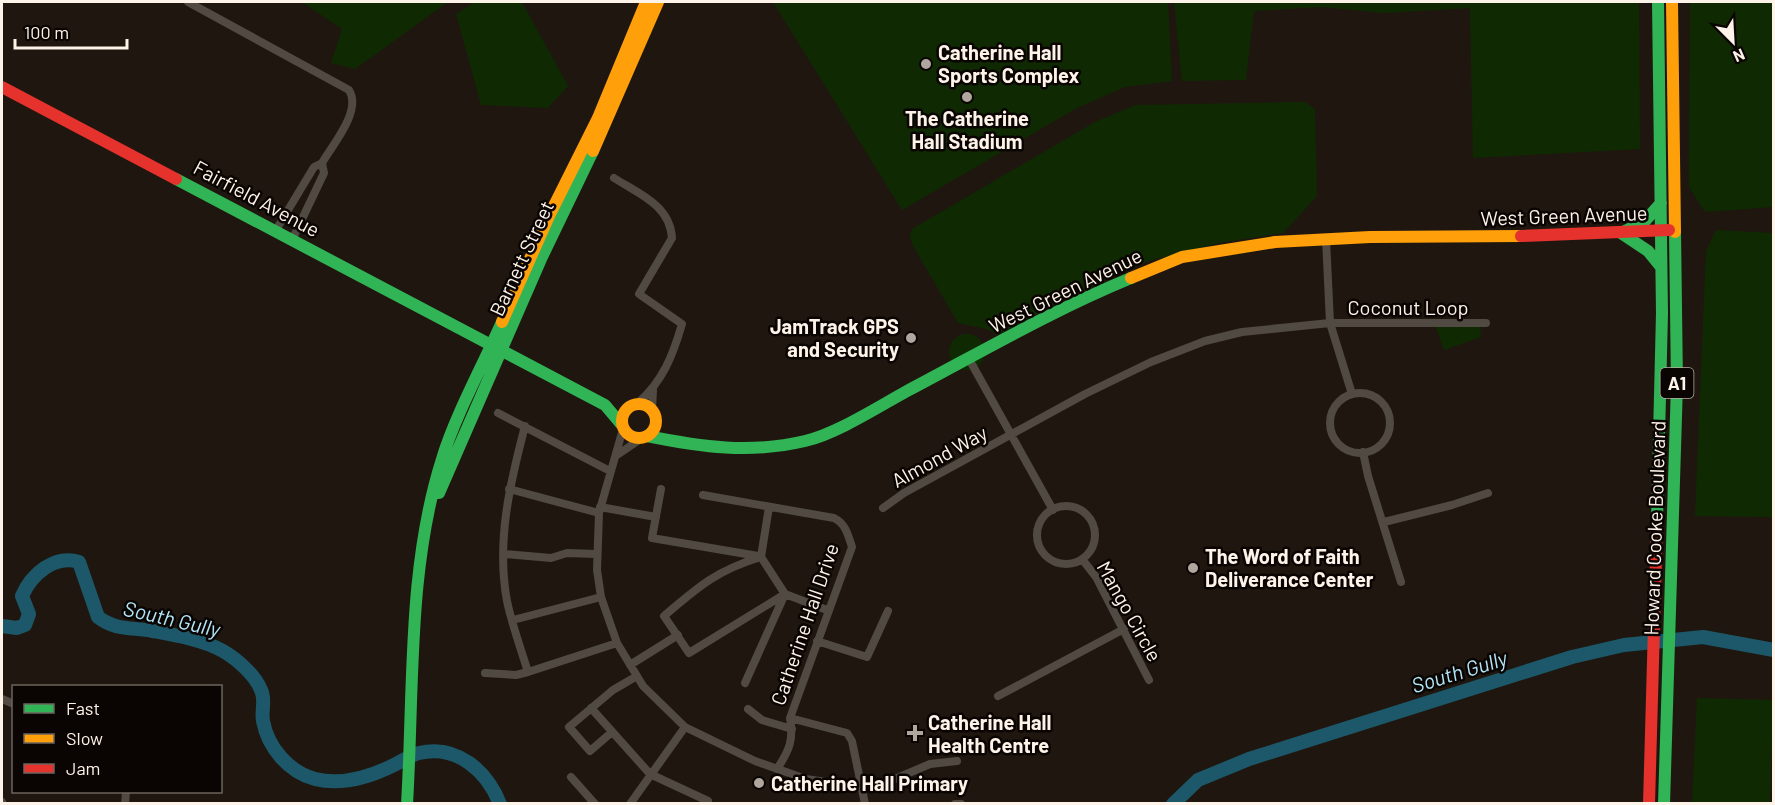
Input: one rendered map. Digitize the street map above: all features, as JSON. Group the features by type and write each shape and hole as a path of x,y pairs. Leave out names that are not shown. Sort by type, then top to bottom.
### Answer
{"main road":[{"name":"Barnett Street","path":"407,804 412,736 415,603 423,533 549,216 598,118 646,2"},
{"name":"Barnett Street","path":"497,347 587,165 658,2"},
{"name":"Howard Cooke Boulevard","path":"1649,804 1657,534 1662,231 1658,2"},
{"name":"Howard Cooke Boulevard","path":"1664,804 1677,384 1672,2"},
{"name":"Fairfield Avenue","path":"2,87 497,347"},
{"path":"1621,232 1650,219 1661,201"},
{"name":"West Green Avenue","path":"644,437 708,448 759,448 807,441 855,420 1079,299 1182,257 1275,242 1326,239 1676,230"},
{"path":"1621,232 1648,251 1661,267"},
{"path":"497,347 605,405 631,436 644,437 654,428 654,415"},
{"path":"605,405 634,404 654,415 670,440"},
{"path":"622,426 623,413 634,404"}],"street":[{"path":"188,2 349,90 353,99 352,110 322,163 314,167 276,230"},
{"path":"293,238 324,173 322,163"},
{"path":"614,178 656,204 671,227 672,238 639,294 682,324 666,371 653,390 634,404"},
{"path":"1326,239 1330,323 1352,394"},
{"name":"Coconut Loop","path":"1012,435 1085,394 1151,362 1195,344 1242,332 1330,323 1485,323"},
{"path":"969,359 1053,510"},
{"path":"653,390 654,415"},
{"path":"1352,394 1373,396 1382,402 1389,415 1389,428 1384,440 1375,448 1364,452 1346,449 1339,444 1330,427 1333,410 1344,398 1352,394"},
{"path":"498,412 585,461 610,471"},
{"path":"525,426 509,489 504,554 507,602 528,672"},
{"path":"622,426 617,455 599,510 596,554 601,597 617,643 637,676 685,727 777,769 806,779 860,787 890,781 930,764 957,761"},
{"name":"Almond Way","path":"883,508 904,493 1012,435"},
{"path":"617,455 644,437"},
{"path":"1364,452 1368,476 1401,582"},
{"path":"509,489 599,510 656,517"},
{"path":"662,489 652,538 761,557"},
{"path":"1384,522 1452,505 1488,493"},
{"name":"Catherine Hall Drive","path":"703,495 834,518 841,522 848,533 852,547 827,610 790,718 792,729 789,751 777,769"},
{"path":"769,507 761,557 785,594 827,610"},
{"path":"1071,507 1079,510 1092,523 1094,543 1083,559 1071,564 1059,564 1048,559 1040,550 1037,537 1039,524 1053,510 1071,507"},
{"path":"504,554 551,558 567,553 596,554"},
{"path":"761,557 739,563 710,577 664,616 689,653 785,594"},
{"name":"Mango Circle","path":"1083,559 1124,629 1149,680"},
{"path":"745,683 785,594"},
{"path":"513,620 601,597"},
{"path":"817,641 867,657 888,611"},
{"path":"998,696 1124,629"},
{"path":"630,665 678,635"},
{"path":"485,673 516,675 617,643"},
{"path":"612,732 589,751 568,727 637,676"},
{"path":"591,708 650,774 708,801"},
{"path":"748,709 762,720 792,729"},
{"path":"790,718 847,733 852,741 865,804"},
{"path":"630,804 685,727"},
{"path":"571,777 595,804"},
{"path":"955,804 961,804"}],"green space":[{"path":"302,2 448,2 355,69 331,63 342,29"},
{"path":"475,2 522,2 568,86 548,108 481,105 456,14"},
{"name":"The Catherine Hall Stadium","path":"773,2 1168,2 1172,81 1125,87 1077,108 902,210"},
{"path":"1174,2 1639,2 1640,149 1473,158 1470,8 1385,13 1321,7 1254,11 1246,80 1182,81"},
{"path":"1690,2 1773,2 1773,207 1705,212 1689,187"},
{"path":"1305,102 1315,109 1317,196 1283,233 1219,243 1149,261 1068,296 998,335 987,329 958,323 912,244 910,235 912,229 1095,122 1136,105"},
{"path":"1716,230 1773,233 1773,517 1695,516 1706,251"},
{"path":"1435,325 1480,326 1481,337 1444,350"},
{"path":"967,334 979,340 985,352 979,364 967,370 955,364 949,352 955,340"},
{"path":"1697,698 1773,700 1770,803 1692,803"}],"waterway":[{"name":"South Gully","path":"2,626 17,628 25,625 29,614 22,596 31,581 44,568 61,561 79,562 98,617 118,627 171,634 207,644 228,654 245,668 255,679 262,694 263,721 270,740 281,758 297,771 315,779 346,781 375,773 419,753 433,751 446,753 458,756 479,771 500,804"},
{"name":"South Gully","path":"1173,804 1198,780 1249,759 1572,657 1624,645 1703,637 1774,650"}],"traffic: fast":[{"path":"1657,520 1662,313 1658,2"},
{"path":"439,493 541,259 593,151"},
{"path":"176,179 605,405 621,424"},
{"path":"1621,233 1644,222 1661,203"},
{"path":"1664,804 1677,384 1675,232"},
{"path":"1621,233 1648,251 1661,267"},
{"path":"647,436 726,448 765,447 805,441 857,419 1045,318 1131,278"},
{"path":"407,804 417,586 431,501 454,426 502,322"}],"traffic: slow":[{"path":"502,322 549,216 598,118 646,2"},
{"path":"593,151 658,2"},
{"path":"1672,2 1675,232"},
{"path":"1131,278 1182,257 1275,242 1370,237 1521,236"},
{"path":"639,404 651,409 656,421 651,433 639,438 627,433 622,421 627,409 639,404"}],"traffic: jam":[{"path":"2,87 176,179"},
{"path":"1521,236 1669,230"},
{"path":"1649,804 1657,520"}],"place":[{"name":"Catherine Hall Sports Complex","path":"926,64"},
{"name":"The Catherine Hall Stadium","path":"967,97"},
{"name":"JamTrack GPS and Security","path":"911,338"},
{"name":"The Word of Faith Deliverance Center","path":"1193,568"},
{"name":"Catherine Hall Health Centre","path":"915,733"},
{"name":"Catherine Hall Primary","path":"759,783"}]}
